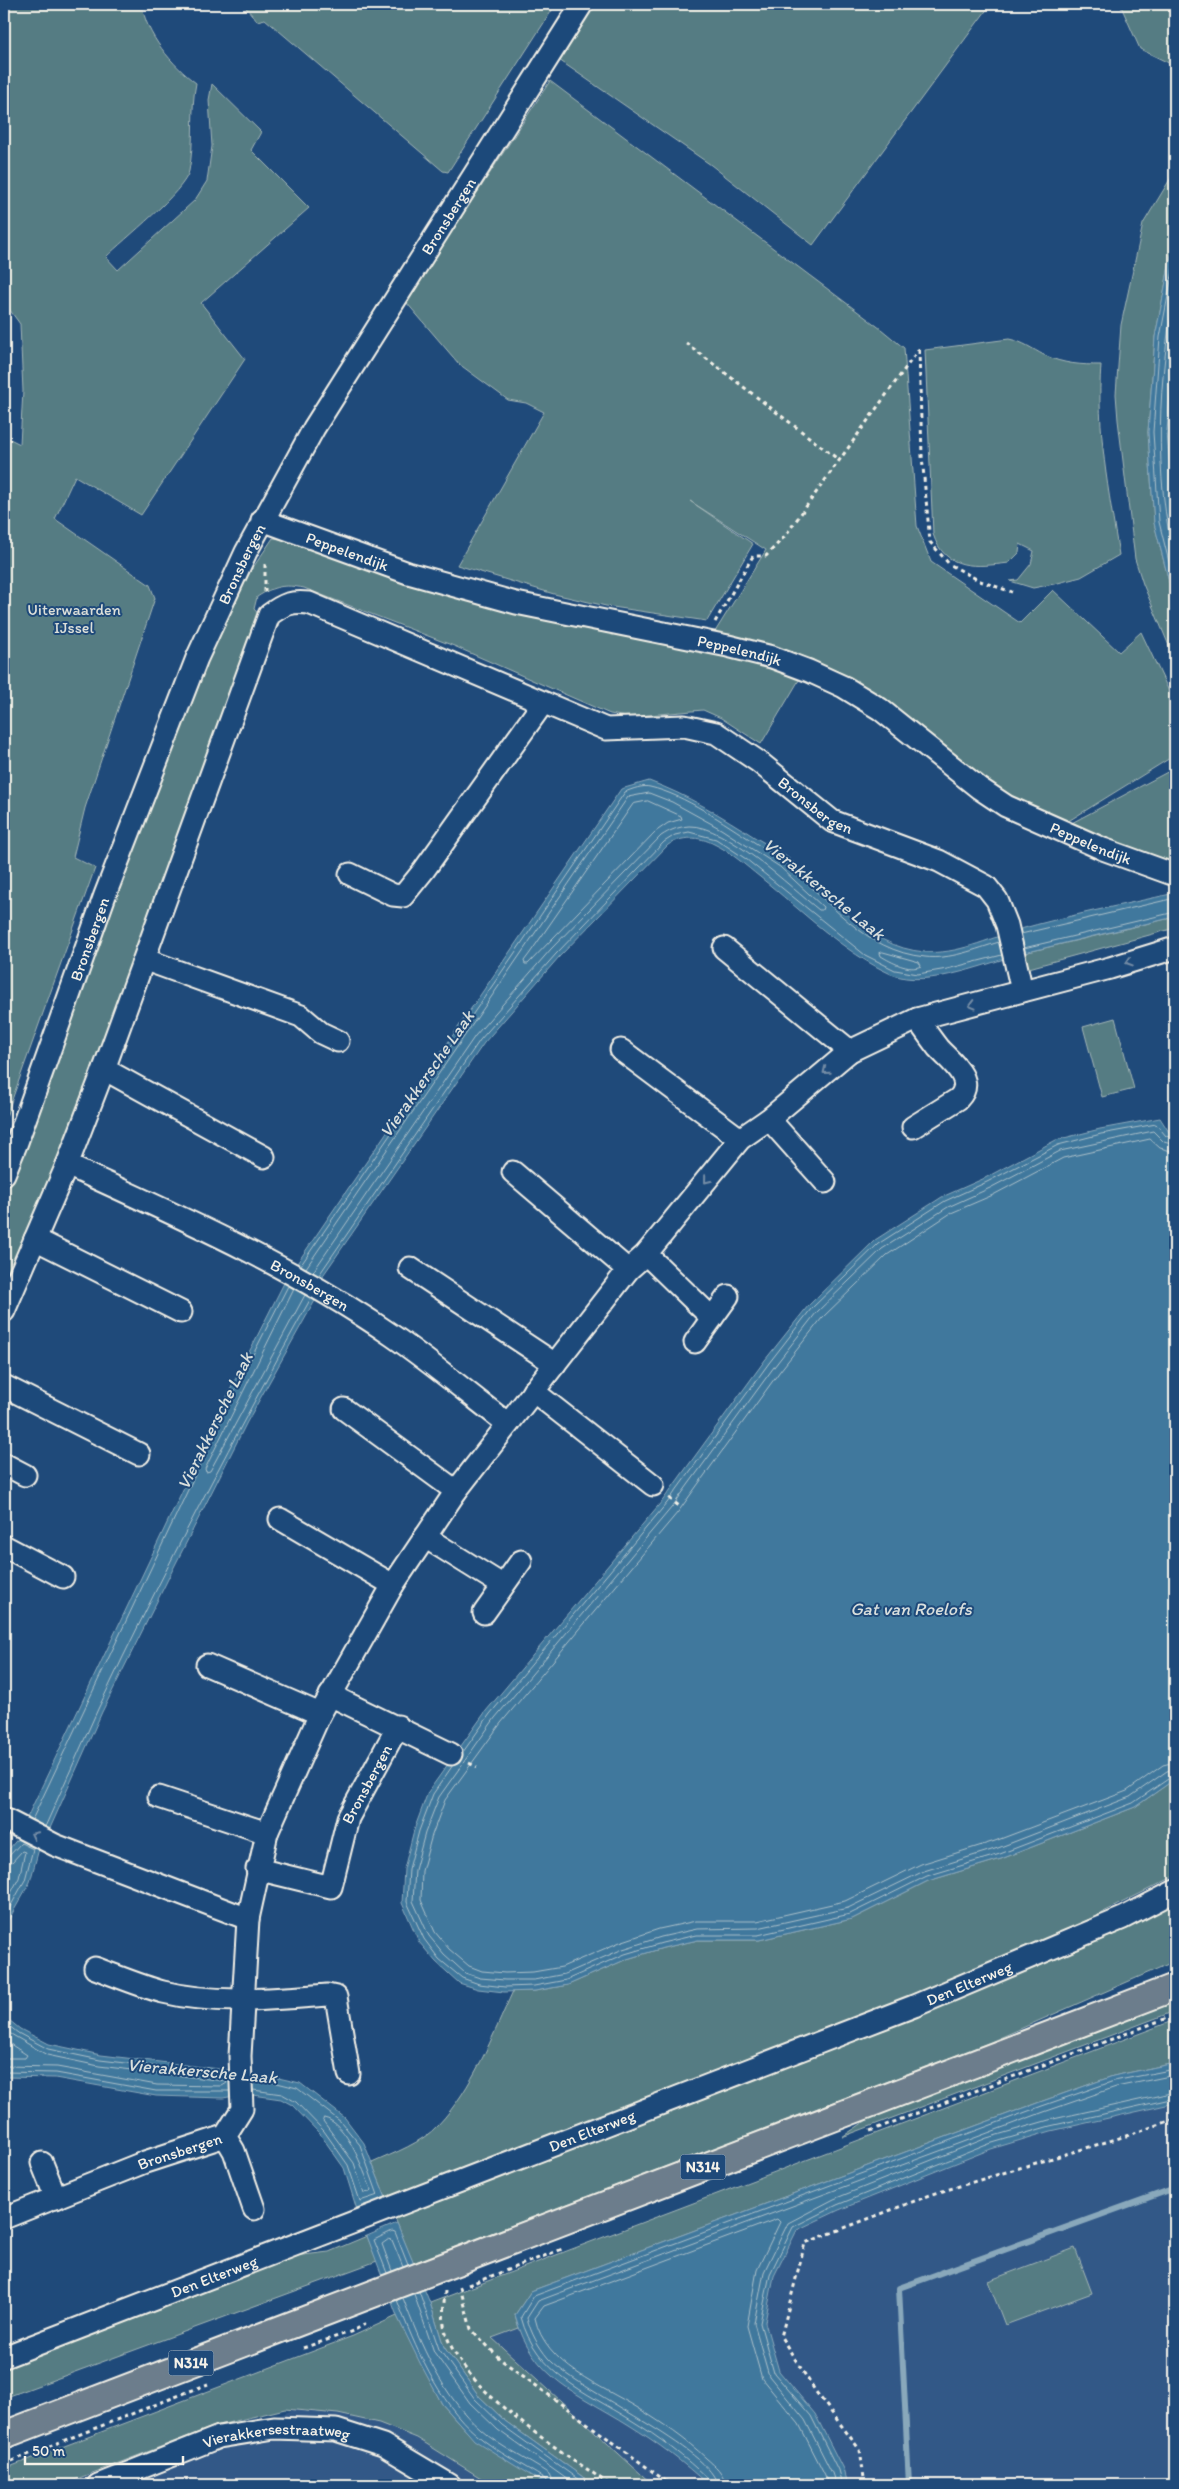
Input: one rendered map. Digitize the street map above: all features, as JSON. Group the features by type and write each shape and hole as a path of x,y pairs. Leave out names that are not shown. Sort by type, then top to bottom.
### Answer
{"main road":[{"name":"N314","path":"972,2064 1175,1970"},
{"name":"N314","path":"4,2435 378,2292 440,2284 972,2064 1175,1987"}],"street":[{"name":"Bronsbergen","path":"4,1174 105,895 197,658 262,520 314,428 582,4"},
{"name":"Peppelendijk","path":"262,520 408,573 516,604 704,641 772,657 844,687 880,709 973,783 1006,806 1103,849 1175,875"},
{"name":"Bronsbergen","path":"4,1311 67,1165 146,960 200,804 269,615 284,604 293,601 309,603 606,728 684,726 716,733 759,762 832,821 939,861 986,886 997,900 1007,924 1022,991"},
{"path":"350,874 393,895 403,896 424,870 544,703"},
{"path":"724,948 850,1051"},
{"name":"Bronsbergen","path":"4,2218 146,2162 226,2136 242,2109 240,2056 242,1999 248,1920 257,1868 266,1833 320,1714 393,1585 456,1491 628,1270 646,1254 740,1139 770,1119 850,1051 917,1019 1110,968 1175,948"},
{"path":"146,960 301,1016 320,1033 338,1041"},
{"path":"913,1127 958,1099 965,1086 959,1069 939,1048 917,1019"},
{"path":"622,1050 740,1139"},
{"path":"104,1069 264,1157"},
{"path":"770,1119 825,1182"},
{"name":"Bronsbergen","path":"67,1165 242,1246 328,1296 393,1336 508,1424"},
{"path":"513,1172 628,1270"},
{"path":"35,1240 181,1312"},
{"path":"646,1254 712,1318"},
{"path":"410,1268 555,1364"},
{"path":"695,1342 728,1296"},
{"path":"4,1386 140,1454"},
{"path":"533,1392 653,1485"},
{"path":"344,1409 456,1491"},
{"path":"4,1464 25,1475"},
{"path":"280,1519 393,1585"},
{"path":"425,1537 502,1585"},
{"path":"4,1546 63,1577"},
{"path":"484,1612 502,1585 521,1562"},
{"path":"207,1665 320,1714"},
{"name":"Bronsbergen","path":"330,1695 398,1726 451,1754"},
{"name":"Bronsbergen","path":"257,1868 331,1887 348,1818 398,1726"},
{"path":"159,1797 266,1833"},
{"path":"8,1822 55,1845 248,1920"},
{"name":"Den Elterweg","path":"4,2357 914,2006 1124,1918 1175,1891"},
{"path":"95,1968 163,1992 184,1996 242,1999 327,1995 336,1997 349,2074"},
{"path":"226,2136 234,2150 254,2209"},
{"path":"42,2164 56,2198"},
{"name":"Vierakkersestraatweg","path":"98,2485 219,2437 274,2428 336,2430 382,2445 450,2485"}],"path":[{"path":"686,343 840,460"},
{"path":"704,641 753,556 766,556 775,548 919,349 922,456 930,542 949,564 980,581 1012,592"},
{"path":"870,2131 1175,2015"},
{"path":"865,2485 860,2450 816,2392 781,2337 805,2243 933,2194 1126,2136 1175,2119"},
{"path":"574,2244 460,2287 440,2284 445,2331 467,2369 499,2405 520,2422 610,2485"},
{"path":"460,2287 471,2329 500,2359 671,2485"},
{"path":"295,2351 353,2331 370,2322"},
{"path":"4,2464 213,2382"}],"shaded area":[{"path":"1175,2082 1175,2485 107,2485 722,2235"}],"green space":[{"name":"Uiterwaarden IJssel","path":"4,4 142,4 148,27 154,38 178,68 196,83 189,171 185,180 165,203 106,257 118,270 195,200 207,181 212,146 209,100 212,84 261,132 251,150 309,208 201,303 245,359 141,515 75,476 55,519 150,585 155,598 85,808 73,857 95,868 4,1122 4,436 20,444 23,391 20,324 4,302"},
{"path":"243,4 556,4 448,172 443,171 265,19 257,21"},
{"path":"595,4 991,4 813,245 711,165 559,60"},
{"path":"1120,4 1175,4 1175,66 1140,49"},
{"path":"550,81 904,348 917,526 931,562 1020,623 1053,590 1119,652 1141,632 1175,704 1175,755 1062,825 1005,800 949,750 867,691 713,635 766,550 690,501 753,544 707,621 606,606 554,594 457,565 544,412 526,403 508,400 459,364 406,302"},
{"path":"1175,171 1175,236 1155,337 1148,432 1154,523 1175,605 1175,660 1143,584 1135,559 1116,394 1121,325 1143,224"},
{"path":"1009,339 1024,344 1044,355 1065,362 1101,365 1100,413 1102,436 1119,555 1081,577 1033,588 1010,581 1018,580 1031,564 1034,551 1020,544 1019,553 1009,563 963,564 945,555 938,546 933,534 925,350"},
{"path":"273,538 295,541 802,675 761,744 721,718 703,710 627,717 610,714 454,646 304,588 279,587 257,597 254,609 262,618 73,1133 4,1289 4,1193 70,1027 181,718 250,572"},
{"path":"1175,768 1175,867 1066,826"},
{"path":"1175,917 1175,928 1029,968 1024,953"},
{"path":"1115,1018 1134,1089 1102,1097 1083,1027"},
{"path":"1175,1779 1175,1876 1030,1949 386,2198 372,2163 424,2137 450,2111 462,2095 481,2061 513,1991 535,1991 568,1985 627,1959 698,1940 759,1940 852,1919 928,1881 1001,1859 1135,1807"},
{"path":"1175,1899 1175,1961 988,2043 413,2263 393,2213"},
{"path":"1175,1996 1175,2011 842,2137 873,2116"},
{"path":"1175,2020 1175,2063 1113,2076 531,2291 515,2315 519,2328 492,2338 653,2485 594,2485 505,2421 479,2396 444,2347 430,2303"},
{"path":"367,2236 377,2261 4,2398 4,2366 295,2256 329,2252"},
{"path":"1075,2248 1092,2293 1005,2325 988,2281"},
{"path":"397,2316 442,2404 468,2433 546,2485 492,2485 417,2438 379,2423 338,2414 285,2409 215,2426 61,2485 4,2485 4,2469 353,2336"}],"water":[{"path":"1175,236 1175,605 1154,523 1148,432 1155,337"},
{"name":"Vierakkersche Laak","path":"649,781 704,806 780,852 866,929 884,940 903,948 925,952 960,949 1017,930 1175,893 1175,917 1028,952 959,972 922,979 906,978 891,974 856,955 738,859 720,847 697,838 679,840 668,845 559,957 484,1043 324,1274 317,1297 247,1422 102,1712 47,1835 24,1824 235,1380 285,1281 621,789"},
{"name":"Gat van Roelofs","path":"1160,1118 1169,1132 1175,1134 1175,1779 1135,1807 1001,1859 928,1881 852,1919 759,1940 698,1940 627,1959 568,1985 535,1991 504,1992 478,1989 459,1983 436,1962 419,1942 402,1903 404,1869 414,1830 428,1792 486,1711 663,1500 765,1360 808,1306 875,1240 942,1197 985,1178 1056,1140 1100,1129"},
{"path":"20,1836 40,1845 30,1882 4,1928 4,1855"},
{"name":"Vierakkersche Laak","path":"4,2016 20,2029 49,2044 101,2055 227,2070 255,2078 274,2077 300,2083 345,2118 364,2143 386,2198 357,2210 344,2168 320,2134 292,2105 281,2099 246,2094 223,2098 156,2096 55,2078 4,2077"},
{"path":"1175,2063 1175,2103 1051,2131 991,2149 839,2210 797,2230 774,2276 765,2322 779,2371 815,2414 843,2469 847,2485 708,2485 650,2439 559,2382 545,2370 533,2355 523,2337 515,2315 531,2291 1113,2076"},
{"path":"397,2223 430,2303 444,2347 479,2396 505,2421 594,2485 546,2485 474,2440 442,2404 397,2316 367,2236"}],"waterway":[{"path":"909,2485 899,2288 1175,2188"}]}
